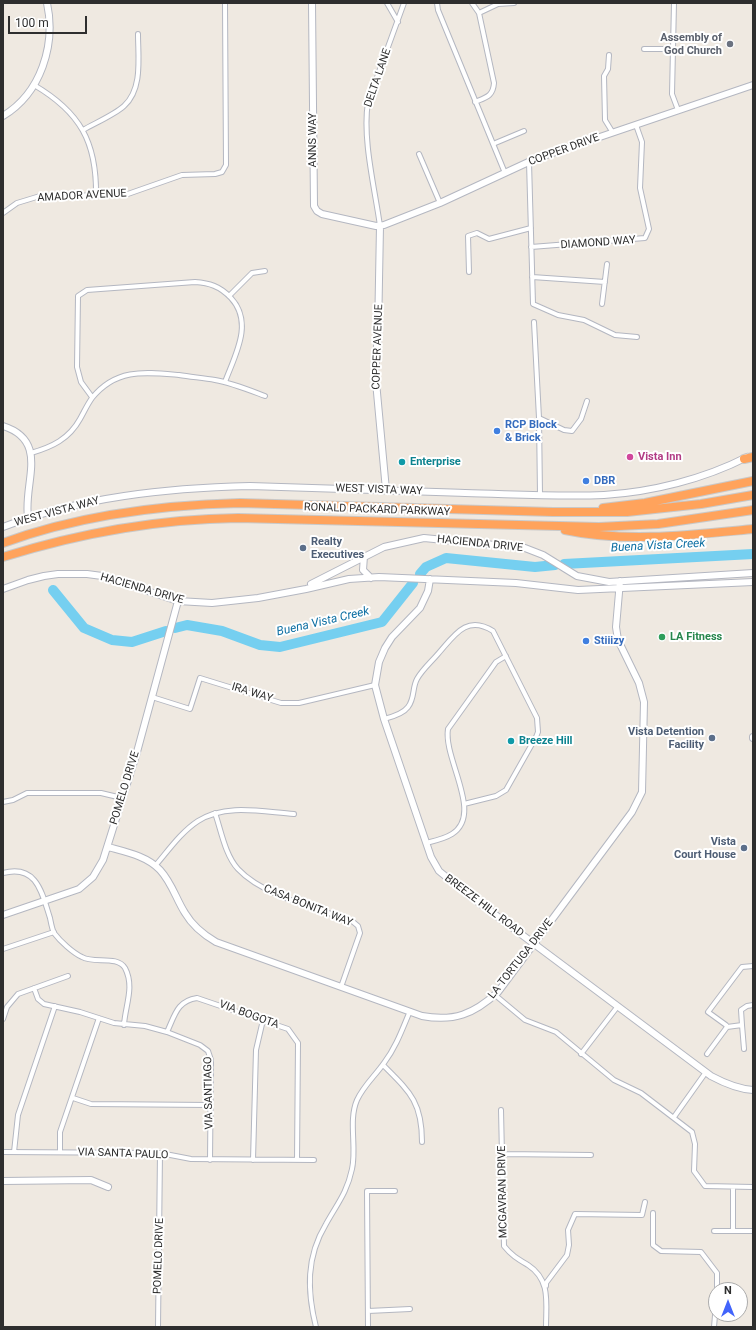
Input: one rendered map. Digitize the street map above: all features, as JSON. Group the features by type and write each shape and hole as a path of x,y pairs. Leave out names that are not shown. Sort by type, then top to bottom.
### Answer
{"highway":[{"path":"744,459 753,457"},
{"path":"566,512 645,503 753,481"},
{"name":"RONALD PACKARD PARKWAY","path":"3,543 90,519 148,509 205,504 240,503 566,512 627,512 656,510 753,495"},
{"name":"RONALD PACKARD PARKWAY","path":"3,557 87,534 181,520 238,518 599,527 658,524 753,510"},
{"path":"545,526 577,533 631,536 688,535 753,529"}],"street":[{"path":"3,116 22,100 34,85 43,66 48,51 50,34 47,3"},
{"name":"AMADOR AVENUE","path":"3,213 17,203 40,196 125,195 182,175 215,174 222,172 226,161 225,3"},
{"name":"ANNS WAY","path":"312,3 314,206 317,211 322,214 380,226"},
{"path":"387,3 398,22"},
{"name":"DELTA LANE","path":"380,226 367,132 368,102 404,3"},
{"path":"437,3 438,10 505,173"},
{"path":"472,3 479,13 494,83 494,92 490,96 476,102"},
{"path":"479,13 498,4 514,3"},
{"path":"674,3 672,94 678,110"},
{"path":"83,130 124,106 131,96 138,78 138,34"},
{"path":"644,49 673,49"},
{"path":"609,55 608,69 604,76 606,120 613,133"},
{"path":"34,85 62,104 83,130 93,152 96,176 96,196"},
{"name":"COPPER DRIVE","path":"380,226 440,203 535,158 753,85"},
{"name":"DIAMOND WAY","path":"531,247 645,238 649,229 640,188 642,142 636,125"},
{"path":"493,144 524,131"},
{"path":"419,154 440,203"},
{"path":"529,162 533,304 558,316 584,320 615,335 637,337"},
{"name":"COPPER AVENUE","path":"380,226 378,334 375,370 386,490"},
{"path":"469,272 468,236 477,233 489,239 531,228"},
{"path":"602,304 607,264"},
{"path":"229,296 252,273 265,271"},
{"path":"532,277 605,282"},
{"path":"92,398 84,388 78,375 77,303 78,296 82,292 93,289 203,282 212,284 229,296 238,307 243,325 242,334 225,382"},
{"path":"534,322 539,418 540,495"},
{"path":"31,453 54,445 74,430 92,398 107,384 118,378 139,372 225,382 265,396"},
{"path":"539,418 564,430 572,431 581,419 587,401"},
{"path":"3,426 18,433 28,445 31,453 32,466 27,504 28,517"},
{"name":"WEST VISTA WAY","path":"3,527 28,517 99,500 188,488 250,486 540,495 604,495 632,492 698,476 744,459 753,454"},
{"name":"HACIENDA DRIVE","path":"283,594 319,581 364,556 384,547 424,538 511,545 537,552 577,576 620,584 753,582"},
{"path":"364,556 363,570 371,578"},
{"name":"HACIENDA DRIVE","path":"3,589 44,576 58,574 87,574 102,576 178,601 212,603 283,594 349,579 430,579 516,583 578,590 620,584 753,573"},
{"name":"BREEZE HILL ROAD","path":"430,579 428,591 420,608 400,628 385,648 379,662 375,685 384,719 426,843 439,871 447,879 706,1072 723,1082 753,1090"},
{"name":"LA TORTUGA DRIVE","path":"108,847 136,854 155,866 174,890 185,914 204,935 216,942 410,1011 435,1018 453,1018 476,1010 495,995 632,812 642,792 644,702 639,683 618,640 616,627 620,584"},
{"name":"POMELO DRIVE","path":"3,915 79,889 93,877 103,860 152,697 178,601"},
{"path":"384,719 398,714 407,708 414,697 414,690 418,678 457,632 468,625 484,625 493,632 537,718 538,732 506,790 496,796 464,804"},
{"path":"426,843 451,835 458,829 464,817 464,804 447,741 448,729 496,662 506,656"},
{"name":"IRA WAY","path":"152,697 190,709 200,678 281,703 299,703 375,685"},
{"path":"3,802 13,800 27,793 101,793 122,798"},
{"path":"155,866 198,821 215,813 237,810 294,814"},
{"name":"CASA BONITA WAY","path":"215,813 228,851 237,869 258,886 352,921 358,926 360,933 341,987"},
{"path":"3,873 23,871 34,877 54,932 82,958 96,962 114,961 124,968 130,983 130,994 125,1008 124,1025"},
{"path":"3,950 54,932"},
{"path":"727,1027 708,1012 742,967 753,966"},
{"path":"3,1018 11,1000 18,994 68,976"},
{"name":"VIA SANTIAGO","path":"34,988 38,998 44,1004 124,1025 145,1026 167,1032 200,1045 208,1050 211,1060 210,1160"},
{"path":"495,995 524,1020 556,1032 614,1080 641,1093 674,1117 692,1133 695,1144 694,1170 697,1177 705,1186 753,1187"},
{"name":"VIA BOGOTA","path":"167,1032 182,1003 188,999 197,998 288,1029 298,1043 297,1160"},
{"path":"744,1049 741,1010 747,1006 753,1005"},
{"path":"14,1152 18,1115 55,1006"},
{"path":"581,1054 618,1006"},
{"path":"316,1327 310,1304 309,1284 315,1248 326,1224 346,1190 351,1175 353,1168 354,1116 357,1102 372,1077 396,1047 410,1011"},
{"path":"60,1152 60,1132 73,1098 99,1018"},
{"path":"253,1160 256,1050 263,1020"},
{"path":"708,1054 727,1027 742,1025"},
{"path":"383,1065 409,1093 415,1102 419,1112 422,1142"},
{"path":"674,1117 706,1072"},
{"path":"73,1098 91,1104 210,1105"},
{"name":"MCGAVRAN DRIVE","path":"501,1110 504,1246 511,1256 538,1274 546,1286"},
{"name":"VIA SANTA PAULO","path":"3,1152 160,1154 191,1159 210,1160 314,1160"},
{"name":"POMELO DRIVE","path":"158,1327 161,1184 160,1154"},
{"path":"502,1154 591,1155"},
{"path":"3,1181 91,1180 108,1187"},
{"path":"733,1187 733,1231"},
{"path":"368,1327 367,1191 395,1191"},
{"path":"546,1327 546,1283 567,1255 570,1245 568,1230 575,1214 642,1215 645,1202"},
{"path":"653,1213 653,1245 661,1251 701,1252 717,1274 717,1282"},
{"path":"714,1231 753,1231"},
{"path":"368,1310 410,1309"}],"waterway":[{"name":"Buena Vista Creek","path":"564,564 753,554"},
{"name":"Buena Vista Creek","path":"420,574 426,567 446,558 535,567 555,565"},
{"name":"Buena Vista Creek","path":"175,628 187,625 222,631 260,645 280,647 382,622 413,583"},
{"name":"Buena Vista Creek","path":"53,590 84,628 112,640 132,642 166,631"}],"place":[{"name":"Assembly of God Church","path":"730,44"},
{"name":"RCP Block & Brick","path":"497,431"},
{"name":"Vista Inn","path":"630,457"},
{"name":"Enterprise","path":"402,462"},
{"name":"DBR","path":"586,481"},
{"name":"Realty Executives","path":"303,548"},
{"name":"LA Fitness","path":"662,637"},
{"name":"Stiiizy","path":"586,641"},
{"name":"Vista Detention Facility","path":"712,738"},
{"name":"Breeze Hill","path":"511,741"},
{"name":"Vista Court House","path":"744,848"}]}
